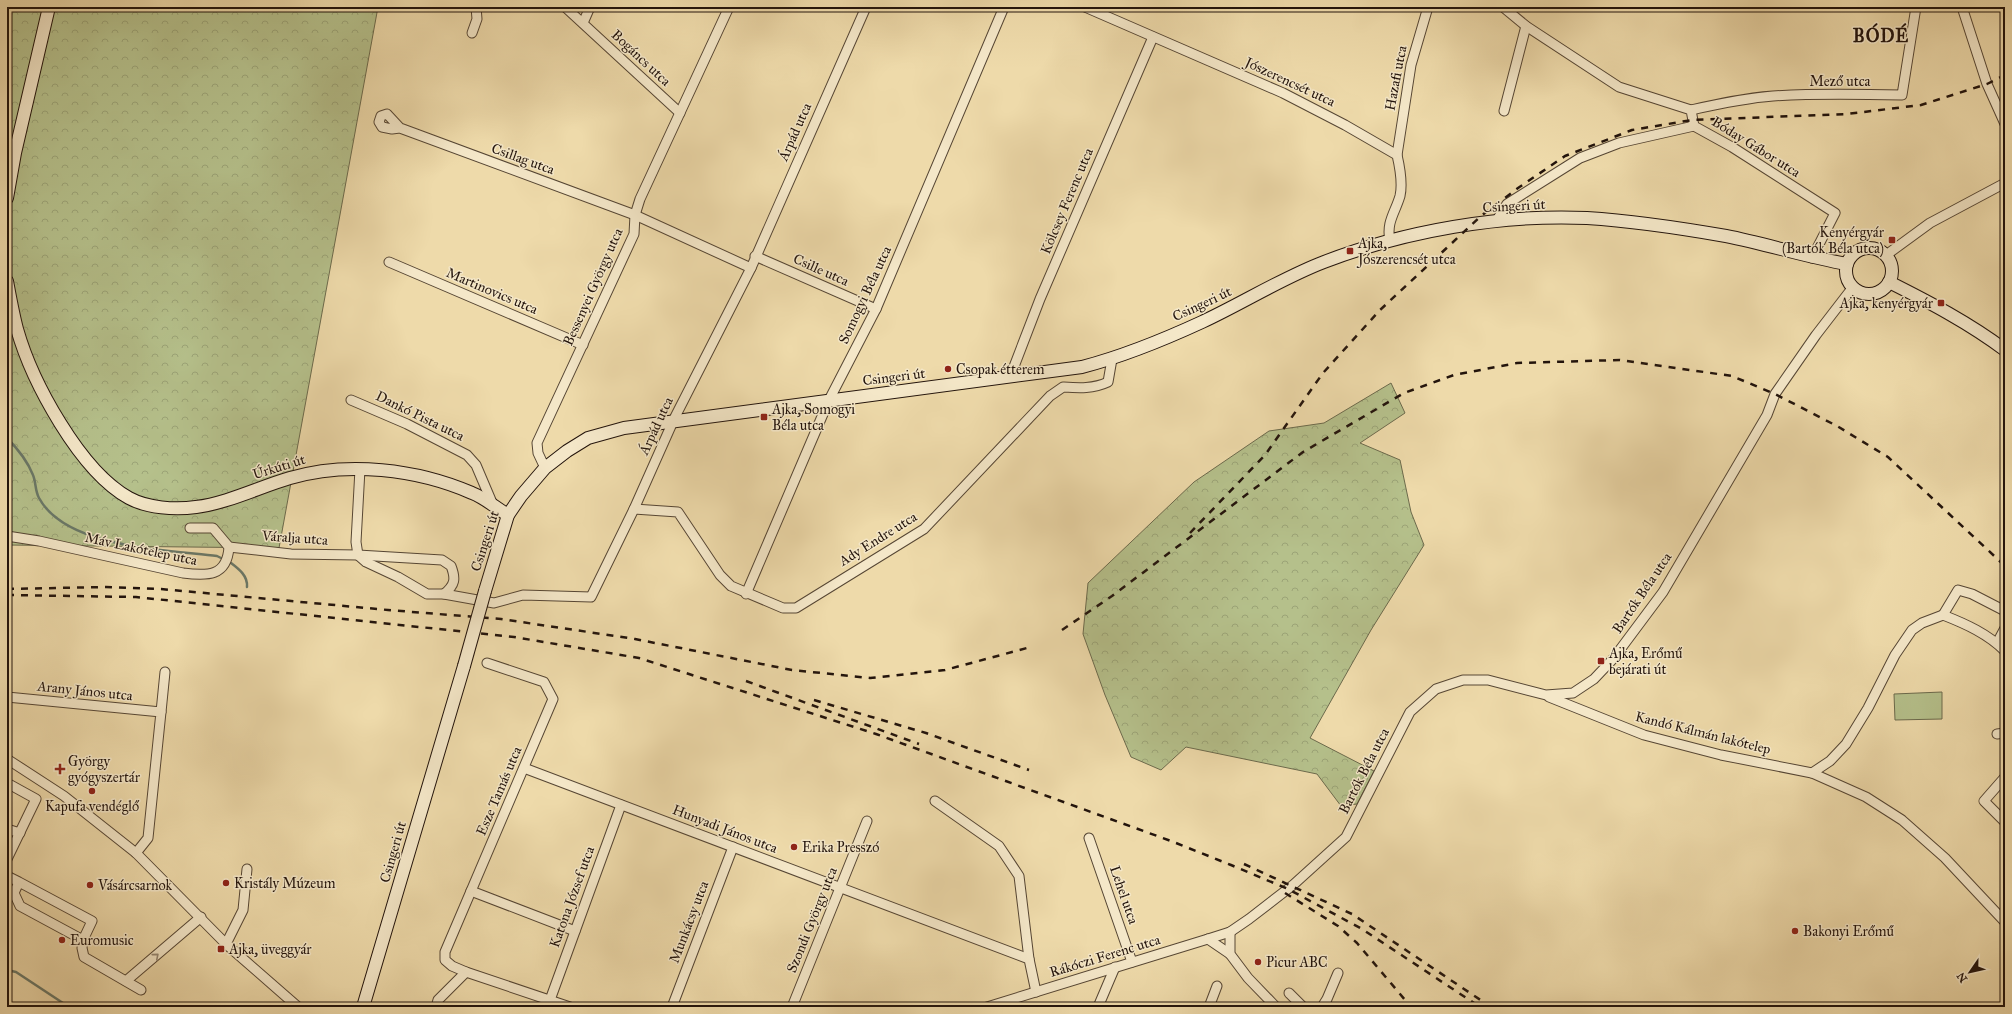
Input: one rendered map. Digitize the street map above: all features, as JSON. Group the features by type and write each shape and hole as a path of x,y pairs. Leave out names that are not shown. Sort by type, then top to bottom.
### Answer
{"main road":[{"path":"7,198 15,153 49,7"},
{"name":"Csingeri út","path":"363,1007 508,515 521,496 545,468 566,451 588,438 624,428 1082,367 1112,359 1201,322 1324,262 1390,241 1453,227 1497,220 1586,218 1657,225 1728,237 1812,258 1847,264"},
{"path":"1863,249 1874,249 1884,254 1888,259 1892,270 1889,282 1884,288 1872,294 1865,294 1853,287 1847,277 1847,264 1853,255 1863,249"},
{"name":"Úrkúti út","path":"7,282 17,330 35,377 75,446 99,476 119,492 131,499 164,508 196,508 213,504 312,472 360,468 398,472 447,484 473,493 508,515"},
{"path":"1889,282 1944,310 1988,337 2005,350"}],"street":[{"path":"472,33 477,19 476,7"},
{"name":"Bogáncs utca","path":"565,7 680,113"},
{"path":"583,23 590,7"},
{"name":"Bessenyei György utca","path":"545,468 538,453 537,443 584,345 634,234 635,215 640,199 729,7"},
{"name":"Árpád utca","path":"444,594 494,603 523,595 591,597 634,509 673,422 751,268 866,7"},
{"name":"Somogyi Béla utca","path":"746,594 829,400 876,309 1004,7"},
{"name":"Jószerencsét utca","path":"1085,7 1283,93 1345,125 1397,156"},
{"name":"Hazafi utca","path":"1397,156 1411,65 1428,7"},
{"path":"1503,7 1526,26 1619,87 1691,110"},
{"name":"Mező utca","path":"1691,110 1724,103 1771,96 1827,94 1902,95 1916,7"},
{"path":"1962,7 1987,84 2005,124"},
{"path":"1504,111 1526,26"},
{"name":"Kölcsey Ferenc utca","path":"1010,377 1040,299 1153,37"},
{"name":"Bóday Gábor utca","path":"1691,110 1694,126 1732,147 1835,213 1812,258"},
{"path":"1497,220 1508,204 1580,158 1619,143 1694,126"},
{"name":"Csillag utca","path":"400,128 635,215"},
{"path":"1390,241 1390,219 1400,195 1401,174 1397,156"},
{"path":"1884,254 1889,253 1930,223 2005,183"},
{"path":"635,215 751,268"},
{"name":"Csille utca","path":"755,256 876,309"},
{"name":"Martinovics utca","path":"390,262 584,345"},
{"name":"Bartók Béla utca","path":"1230,932 1284,893 1346,837 1410,712 1436,689 1463,680 1488,680 1546,695 1573,693 1594,679 1613,659 1636,630 1667,586 1767,414 1775,394 1816,335 1853,287"},
{"name":"Ady Endre utca","path":"634,509 678,512 720,575 731,586 746,594 783,608 796,608 848,574 899,546 924,529 1050,396 1063,387 1082,388 1098,386 1108,382 1112,359"},
{"name":"Dankó Pista utca","path":"351,400 407,424 467,455 476,465 493,505"},
{"path":"360,468 356,542 358,555 366,562 398,577 427,594 444,594"},
{"path":"190,528 212,528 230,547"},
{"name":"Máv Lakótelep utca","path":"7,536 39,541 201,576 211,574 224,566 229,556 230,547"},
{"name":"Váralja utca","path":"230,547 291,554 358,555 442,560 451,566 455,581 452,587 444,594"},
{"path":"1812,773 1830,761 1846,744 1868,708 1895,655 1912,630 1922,623 1943,615 1950,601 1958,590 1972,594 2005,611"},
{"path":"1943,615 1970,626 1997,643 2005,651"},
{"path":"1997,643 2005,628"},
{"name":"Esze Tamás utca","path":"466,972 452,966 445,960 445,952 553,699 544,682 487,663"},
{"path":"136,853 148,838 165,672"},
{"name":"Kandó Kálmán lakótelep","path":"1546,695 1644,735 1721,755 1812,773 1866,797 1902,820 1945,858 2005,922"},
{"name":"Arany János utca","path":"7,697 161,712"},
{"path":"7,759 64,796 136,853 226,944 298,1007"},
{"name":"Hunyadi János utca","path":"524,768 1029,959"},
{"path":"2005,777 1984,801 2005,822"},
{"path":"7,783 36,799"},
{"path":"7,859 36,799 45,784"},
{"path":"936,801 999,846 1019,876 1029,959 1036,992"},
{"name":"Katona József utca","path":"550,1000 621,805"},
{"name":"Szondi György utca","path":"792,1007 867,821"},
{"path":"7,829 20,833"},
{"name":"Lehel utca","path":"1089,838 1132,962"},
{"name":"Munkácsy utca","path":"672,1007 733,847"},
{"path":"226,944 243,910 247,869"},
{"path":"7,876 92,921 82,948 84,957 141,990"},
{"path":"19,882 14,894 20,906 84,940"},
{"path":"471,891 575,931"},
{"path":"126,981 201,918"},
{"path":"1230,932 1230,954"},
{"name":"Rákóczi Ferenc utca","path":"989,1007 1230,932"},
{"path":"1208,939 1230,954 1248,978 1276,1007"},
{"path":"1098,1007 1115,967"},
{"path":"436,1007 438,1000 466,972 570,1007"},
{"path":"1322,1007 1338,973"},
{"path":"1209,1007 1217,986"},
{"path":"1289,993 1303,1007"}],"green space":[{"path":"7,7 378,7 279,548 7,545"},
{"path":"1391,383 1405,413 1360,443 1400,460 1411,512 1424,545 1371,630 1310,738 1374,771 1357,804 1341,806 1317,774 1186,747 1161,770 1131,757 1105,695 1083,634 1088,583 1194,482 1269,431 1324,423"},
{"path":"1942,692 1942,719 1895,720 1894,694"}],"waterway":[{"path":"7,438 28,464 34,478 39,498 52,515 71,527 94,537 119,544 217,556 223,559"},
{"path":"231,563 240,570 246,579 247,587"},
{"path":"7,970 16,972 69,1007"}],"railway":[{"path":"1190,533 1265,455 1323,373 1380,310 1481,216 1518,188 1565,156 1632,130 1692,120 1847,114 1921,105 1987,84 2005,75"},
{"path":"1062,630 1112,596 1303,452 1404,393 1454,375 1517,363 1620,360 1732,376 1775,394 1837,426 1888,457 2005,566"},
{"path":"7,589 106,587 161,589 501,619 635,639 792,670 870,678 945,670 1027,648"},
{"path":"7,595 136,597 514,637 639,658 876,734 1171,841 1231,865 1288,889 1362,929 1480,1007"},
{"path":"746,681 919,744"},
{"path":"814,700 926,733 1029,770"},
{"path":"1244,864 1352,914 1491,1007"},
{"path":"1285,893 1338,926 1357,943 1411,1007"}],"place":[{"name":"Kenyérgyár (Bartók Béla utca)","path":"1892,240"},
{"name":"Ajka, Jószerencsét utca","path":"1350,251"},
{"name":"Ajka, kenyérgyár","path":"1941,303"},
{"name":"Csopak étterem","path":"948,369"},
{"name":"Ajka, Somogyi Béla utca","path":"764,417"},
{"name":"Ajka, Erőmű bejárati út","path":"1601,661"},
{"name":"György gyógyszertár","path":"60,769"},
{"name":"Kapufa vendéglő","path":"92,791"},
{"name":"Erika Presszó","path":"794,847"},
{"name":"Kristály Múzeum","path":"226,883"},
{"name":"Vásárcsarnok","path":"90,885"},
{"name":"Bakonyi Erőmű","path":"1795,931"},
{"name":"Euromusic","path":"62,940"},
{"name":"Ajka, üveggyár","path":"221,949"},
{"name":"Picur ABC","path":"1258,962"}],"district":[{"name":"BÓDÉ","path":"1881,36"}]}
